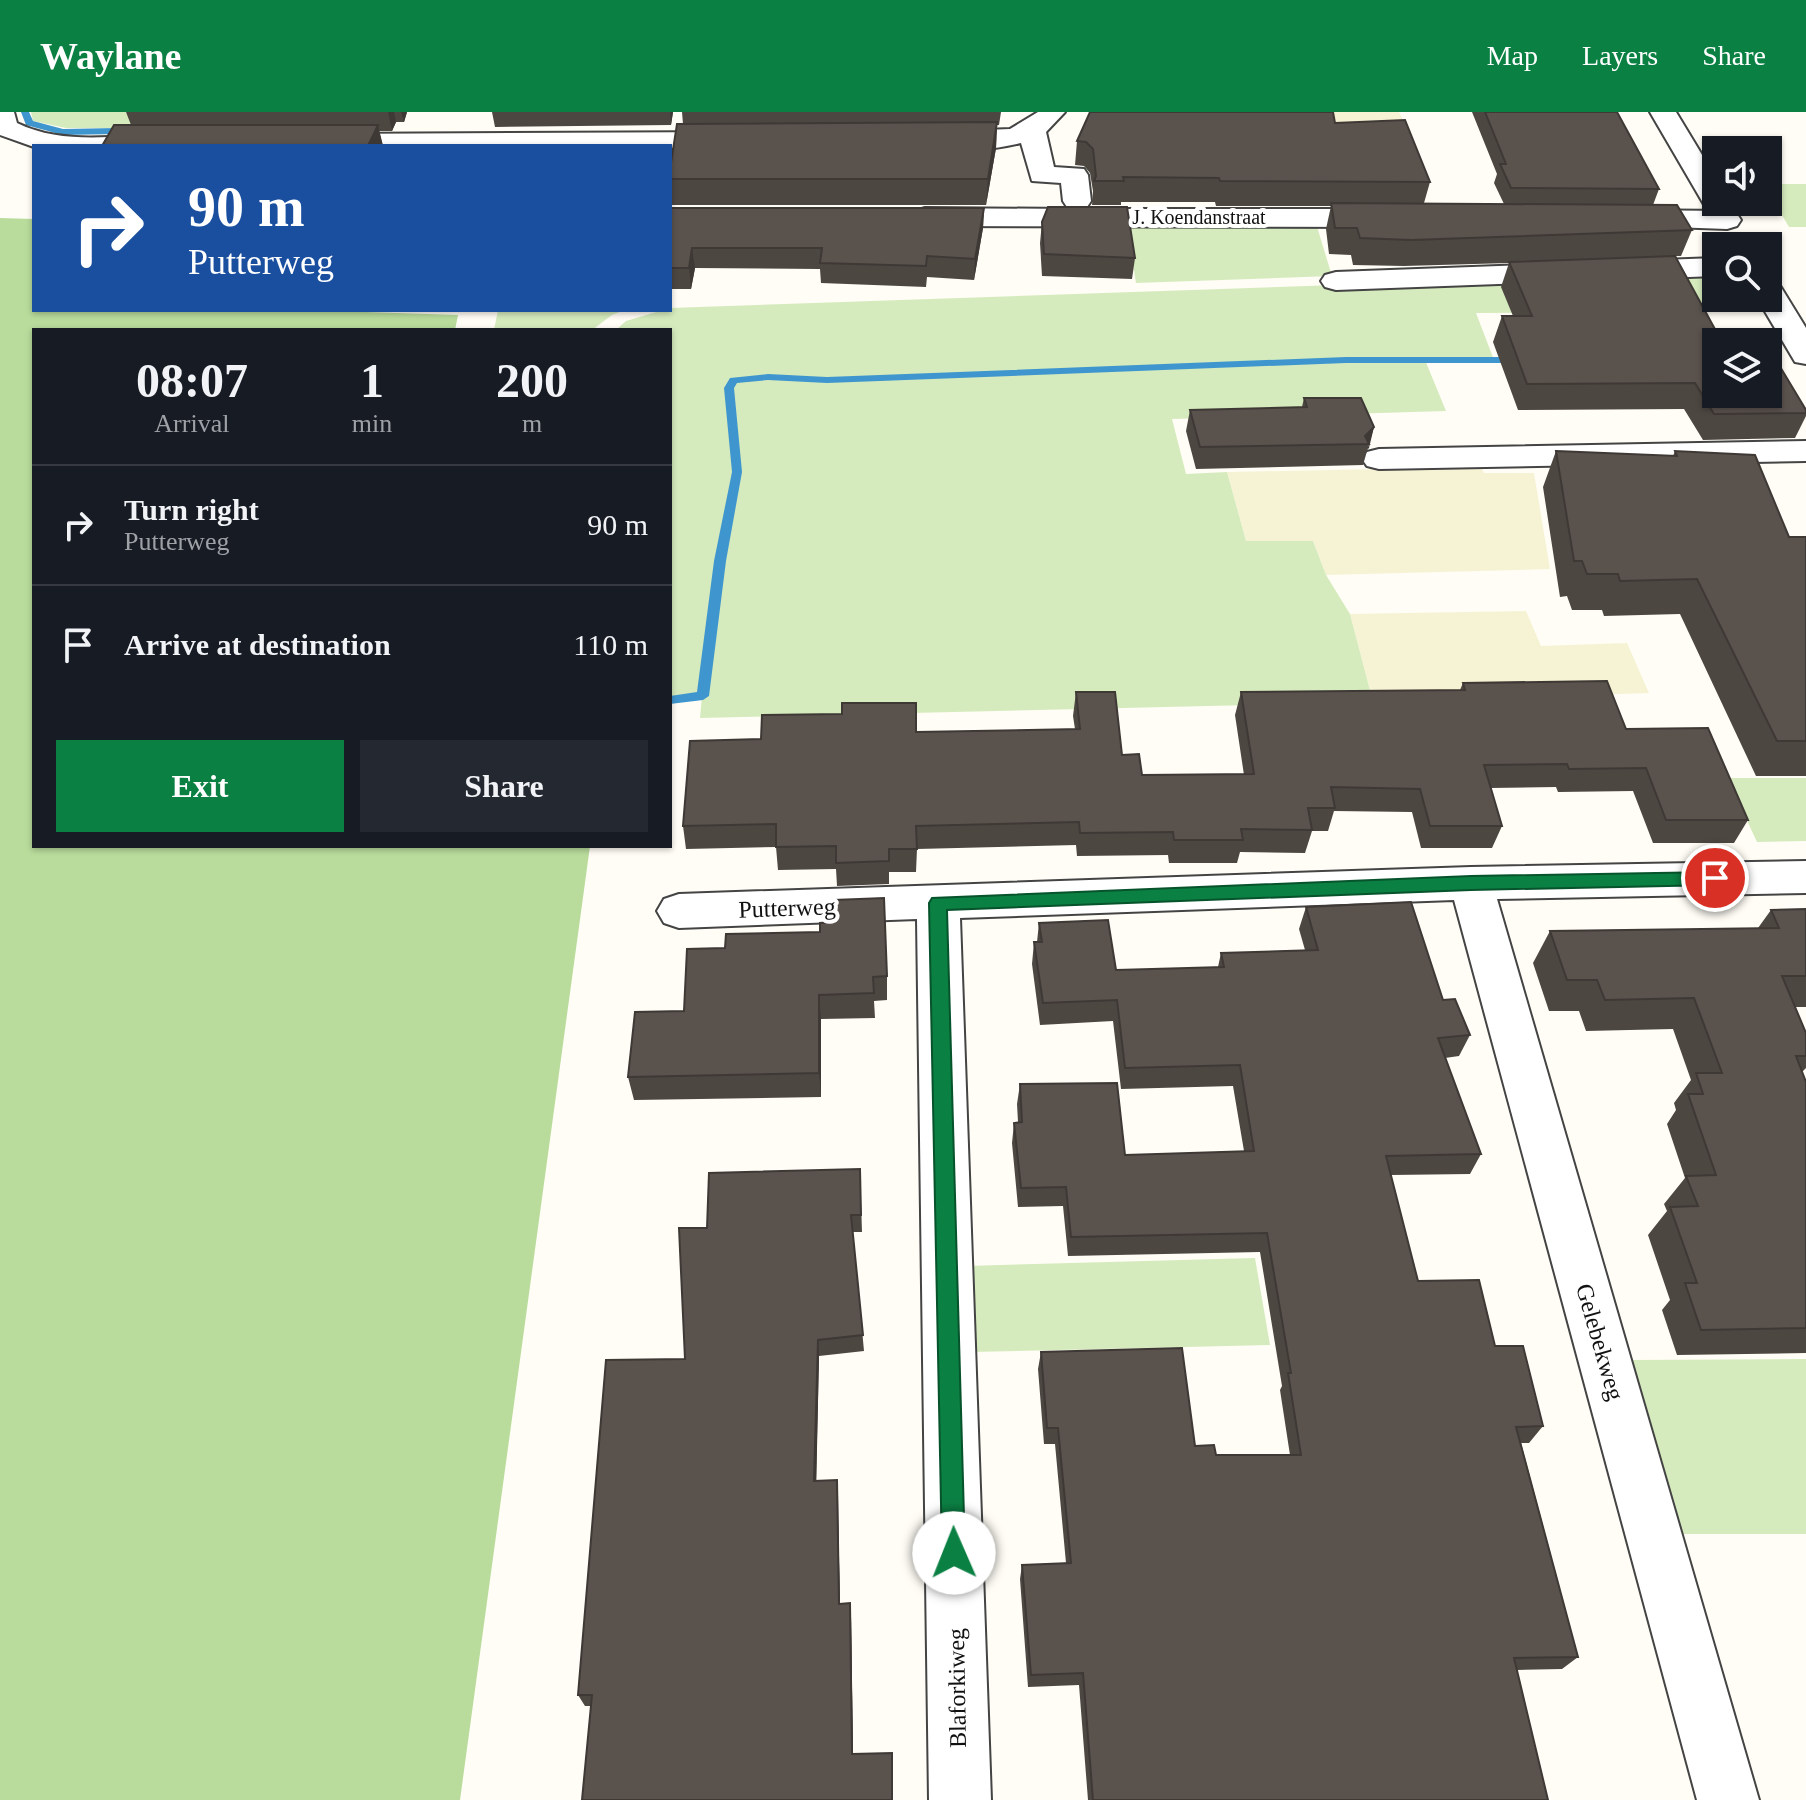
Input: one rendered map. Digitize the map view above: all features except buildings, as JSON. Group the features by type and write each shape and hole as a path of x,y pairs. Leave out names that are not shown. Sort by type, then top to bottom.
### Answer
{"street":[{"path":"1,112 4,127 24,138 84,143 195,142"},
{"path":"1663,112 1702,178"},
{"path":"908,140 997,138 1042,121 1042,175 1074,175 1077,201"},
{"path":"306,142 765,140"},
{"path":"1599,219 1702,210"},
{"name":"J. Koendanstraat","path":"903,217 1423,218"},
{"path":"1336,281 1702,268"},
{"path":"1781,312 1806,355"},
{"path":"1379,459 1806,451"},
{"name":"Putterweg","path":"679,911 1471,883 1806,877"},
{"name":"Gelebekweg","path":"1471,883 1728,1800"},
{"name":"Blaforkiweg","path":"938,903 960,1800"}],"shaded area":[{"path":"1280,112 1399,112 1412,140"},
{"path":"1481,467 1484,473 1534,473 1550,569 1326,575 1313,541 1246,541 1227,472"},
{"path":"1526,611 1541,646 1627,643 1649,693 1373,702 1350,614"}],"green space":[{"path":"31,112 141,112 132,128 66,128 33,121"},
{"path":"1782,184 1806,184 1806,227 1789,227 1782,215"},
{"path":"0,218 32,219 32,312 458,315 455,328 32,328 32,848 590,848 460,1800 0,1800"},
{"path":"1315,220 1332,276 1136,283 1126,221"},
{"path":"1702,272 1702,312 1736,312 1476,313 1494,360 1425,360 1446,411 1172,419 1186,474 1227,472 1246,541 1313,541 1326,575 1350,614 1373,702 700,718 702,696 672,698 672,328 618,328 626,321 656,312 672,312 672,308"},
{"path":"498,312 620,312 595,328 494,328"},
{"path":"1727,778 1806,778 1806,841 1757,842"},
{"path":"1255,1258 1270,1345 970,1352 965,1266"},
{"path":"1806,1359 1806,1534 1678,1534 1627,1360"}],"waterway":[{"path":"25,112 29,123 63,132 117,131"},
{"path":"672,700 703,696 720,561 737,472 729,388 734,380 768,377 827,380 1346,360 1511,360"}],"route":[{"path":"954,1553 938,903 1471,883 1715,878"}]}
